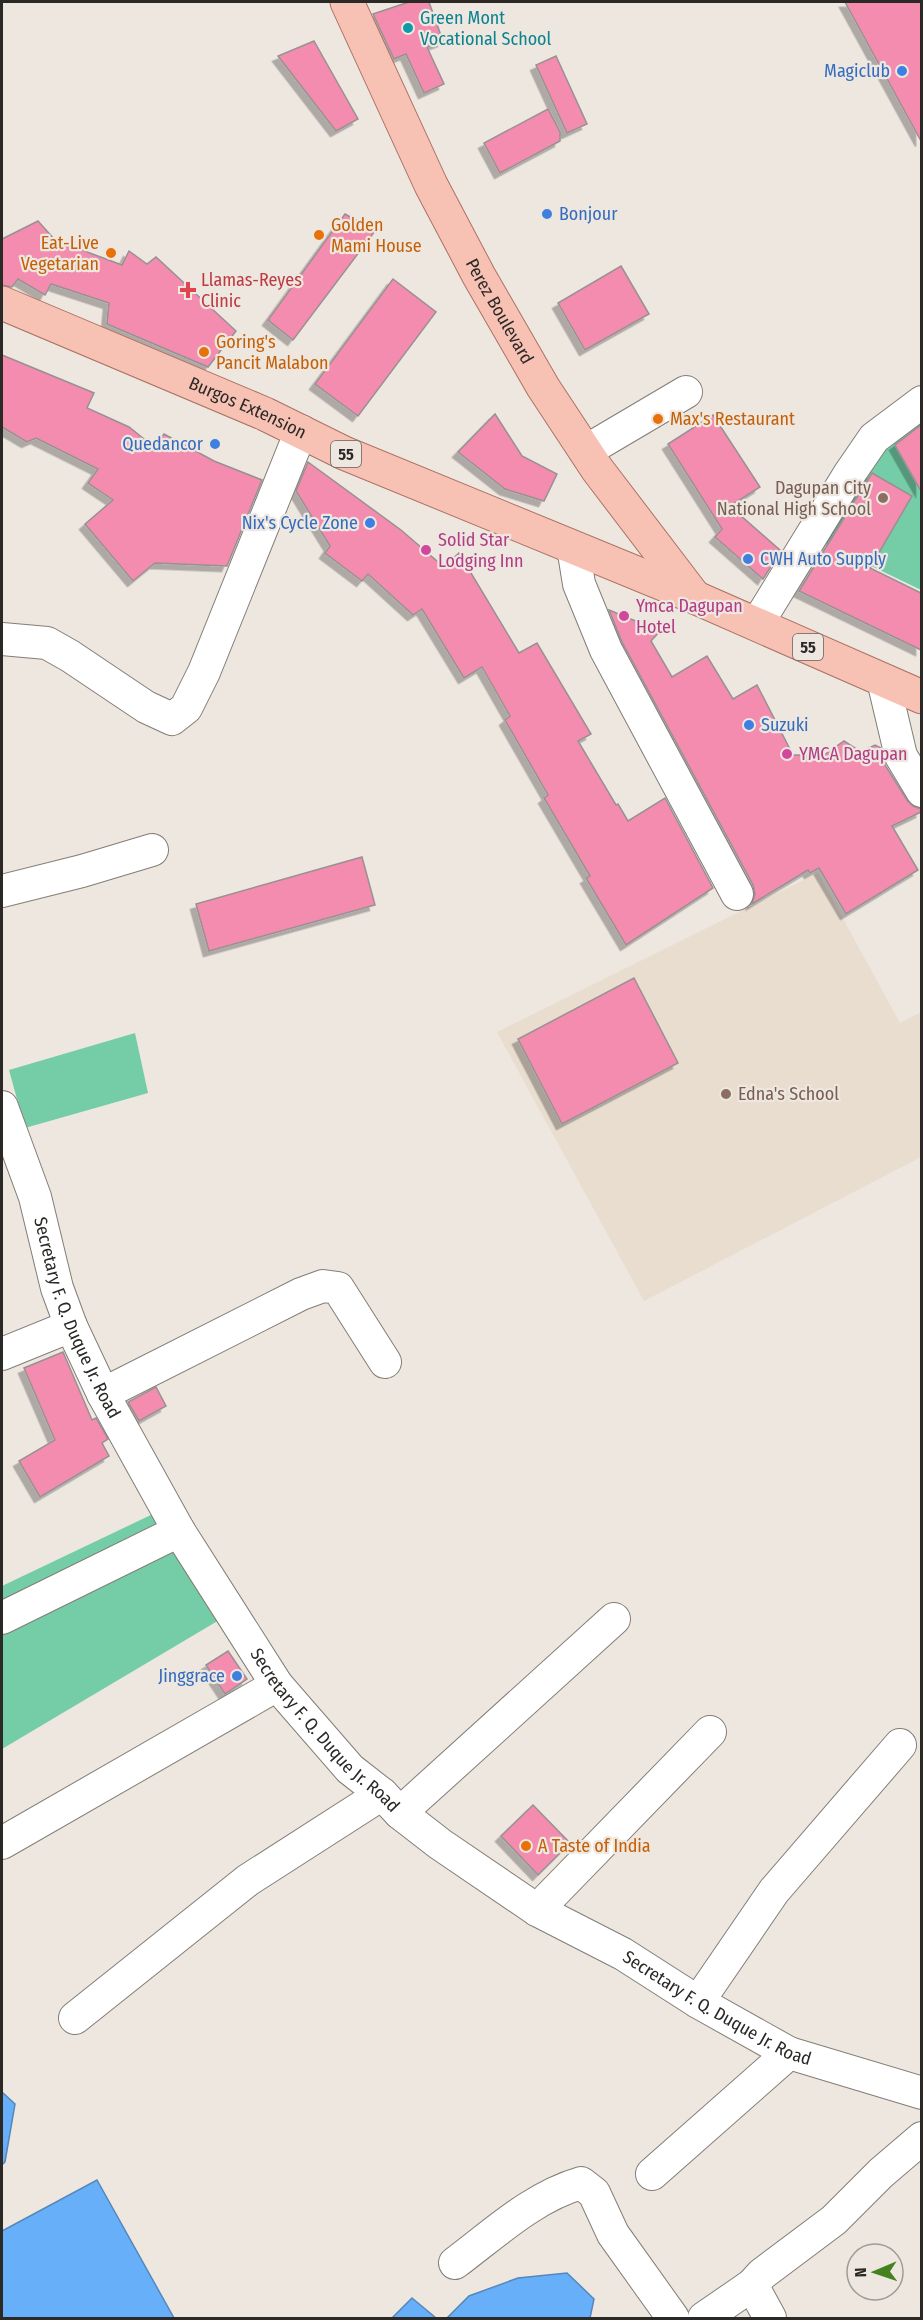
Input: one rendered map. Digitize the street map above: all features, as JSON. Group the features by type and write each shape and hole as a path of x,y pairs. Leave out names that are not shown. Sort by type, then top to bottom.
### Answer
{"main road":[{"name":"Perez Boulevard","path":"347,2 431,185 479,276 543,387 586,452 694,596"},
{"name":"Burgos Extension","path":"2,303 301,431 384,471 694,596"},
{"name":"55","path":"694,596 921,697"}],"street":[{"path":"586,452 686,392"},
{"path":"757,624 849,473 874,438 921,402"},
{"path":"2,639 47,643 146,707 172,718 186,708 204,672 301,431"},
{"path":"573,547 579,584 606,651 737,894"},
{"path":"883,680 900,756 921,791"},
{"path":"2,891 82,871 152,850"},
{"name":"Secretary F. Q. Duque Jr. Road","path":"2,1107 34,1197 57,1288 71,1326 103,1394 179,1531 277,1685 350,1768 440,1844 537,1910 623,1954 698,2001 789,2053 921,2093"},
{"path":"103,1394 301,1294 323,1286 338,1288 385,1362"},
{"path":"2,1354 71,1326"},
{"path":"2,1618 179,1531"},
{"path":"75,2018 248,1880 391,1803 614,1619"},
{"path":"2,1843 277,1685"},
{"path":"537,1910 710,1732"},
{"path":"698,2001 774,1891 900,1745"},
{"path":"652,2174 789,2053"},
{"path":"704,2319 752,2285 762,2274 834,2220 881,2173 921,2138"},
{"path":"455,2263 524,2210 560,2189 581,2183 594,2193 613,2234 673,2319"},
{"path":"752,2285 770,2319"}],"shaded area":[{"name":"Edna's School","path":"818,873 900,1023 921,1012 921,1157 644,1301 497,1032"}],"green space":[{"path":"921,389 921,590 826,544 833,524 898,400"},
{"path":"135,1033 148,1093 25,1128 9,1070"},
{"path":"155,1513 226,1616 2,1749 2,1586"}],"water":[{"path":"2,2092 15,2104 5,2162 2,2165"},
{"path":"97,2180 174,2318 2,2318 2,2231"},
{"path":"567,2273 594,2299 590,2318 447,2318 469,2296 518,2278"},
{"path":"412,2298 436,2318 392,2318"}],"building":[{"name":"Green Mont Vocational School","path":"409,2 429,2 443,41 427,47 444,84 424,93 406,54 394,59 373,14"},
{"name":"Magiclub","path":"845,2 921,2 921,141"},
{"path":"314,41 358,119 336,131 278,56"},
{"path":"556,56 587,124 567,133 536,65"},
{"path":"548,109 560,132 560,141 500,173 484,143"},
{"path":"345,214 375,231 293,340 268,320"},
{"path":"38,221 55,240 122,265 129,251 147,264 156,257 236,331 208,367 107,324 109,303 51,284 45,295 18,279 12,287 2,285 2,239"},
{"path":"621,266 649,314 585,350 558,303"},
{"path":"393,279 436,312 358,416 315,384"},
{"path":"2,355 94,393 87,408 129,427 154,447 164,434 214,461 262,480 227,566 155,563 133,581 85,524 113,500 88,483 98,469 36,438 27,442 2,427"},
{"path":"495,414 522,456 557,474 544,501 505,489 458,452"},
{"path":"713,415 760,487 730,506 781,551 763,579 715,537 722,529 668,444"},
{"path":"921,425 921,491 895,445"},
{"path":"308,462 401,530 444,567 459,553 519,653 537,643 591,734 578,741 628,821 665,798 713,888 626,945 586,878 590,876 544,798 548,795 505,720 510,716 482,667 464,678 422,609 413,615 368,574 362,581 325,553 330,546 296,491"},
{"path":"872,473 912,496 870,568 921,593 921,650 799,591"},
{"path":"609,610 660,631 651,641 672,677 707,656 733,699 757,685 793,755 824,755 844,741 861,752 875,745 881,748 885,765 907,800 913,806 921,809 921,812 892,826 918,870 846,914 819,868 810,873 808,870 752,904 755,894 753,885 622,642"},
{"path":"362,857 375,905 209,951 196,904"},
{"path":"634,978 678,1063 562,1124 518,1039"},
{"path":"63,1352 92,1420 96,1418 108,1439 102,1443 109,1456 40,1497 19,1461 55,1440 24,1368"},
{"path":"156,1387 166,1406 139,1421 128,1402"},
{"path":"228,1651 247,1679 225,1694 206,1665"},
{"path":"533,1805 570,1843 538,1875 501,1836"}],"place":[{"name":"Green Mont Vocational School","path":"408,28"},
{"name":"Magiclub","path":"902,71"},
{"name":"Bonjour","path":"547,214"},
{"name":"Golden Mami House","path":"319,235"},
{"name":"Eat-Live Vegetarian","path":"111,253"},
{"name":"Llamas-Reyes Clinic","path":"188,290"},
{"name":"Goring's Pancit Malabon","path":"204,352"},
{"name":"Max's Restaurant","path":"658,419"},
{"name":"Quedancor","path":"215,444"},
{"name":"Dagupan City National High School","path":"883,498"},
{"name":"Nix's Cycle Zone","path":"370,523"},
{"name":"Solid Star Lodging Inn","path":"426,550"},
{"name":"CWH Auto Supply","path":"748,559"},
{"name":"Ymca Dagupan Hotel","path":"624,616"},
{"name":"Suzuki","path":"749,725"},
{"name":"YMCA Dagupan","path":"787,754"},
{"name":"Edna's School","path":"726,1094"},
{"name":"Jinggrace","path":"237,1676"},
{"name":"A Taste of India","path":"526,1846"}]}
